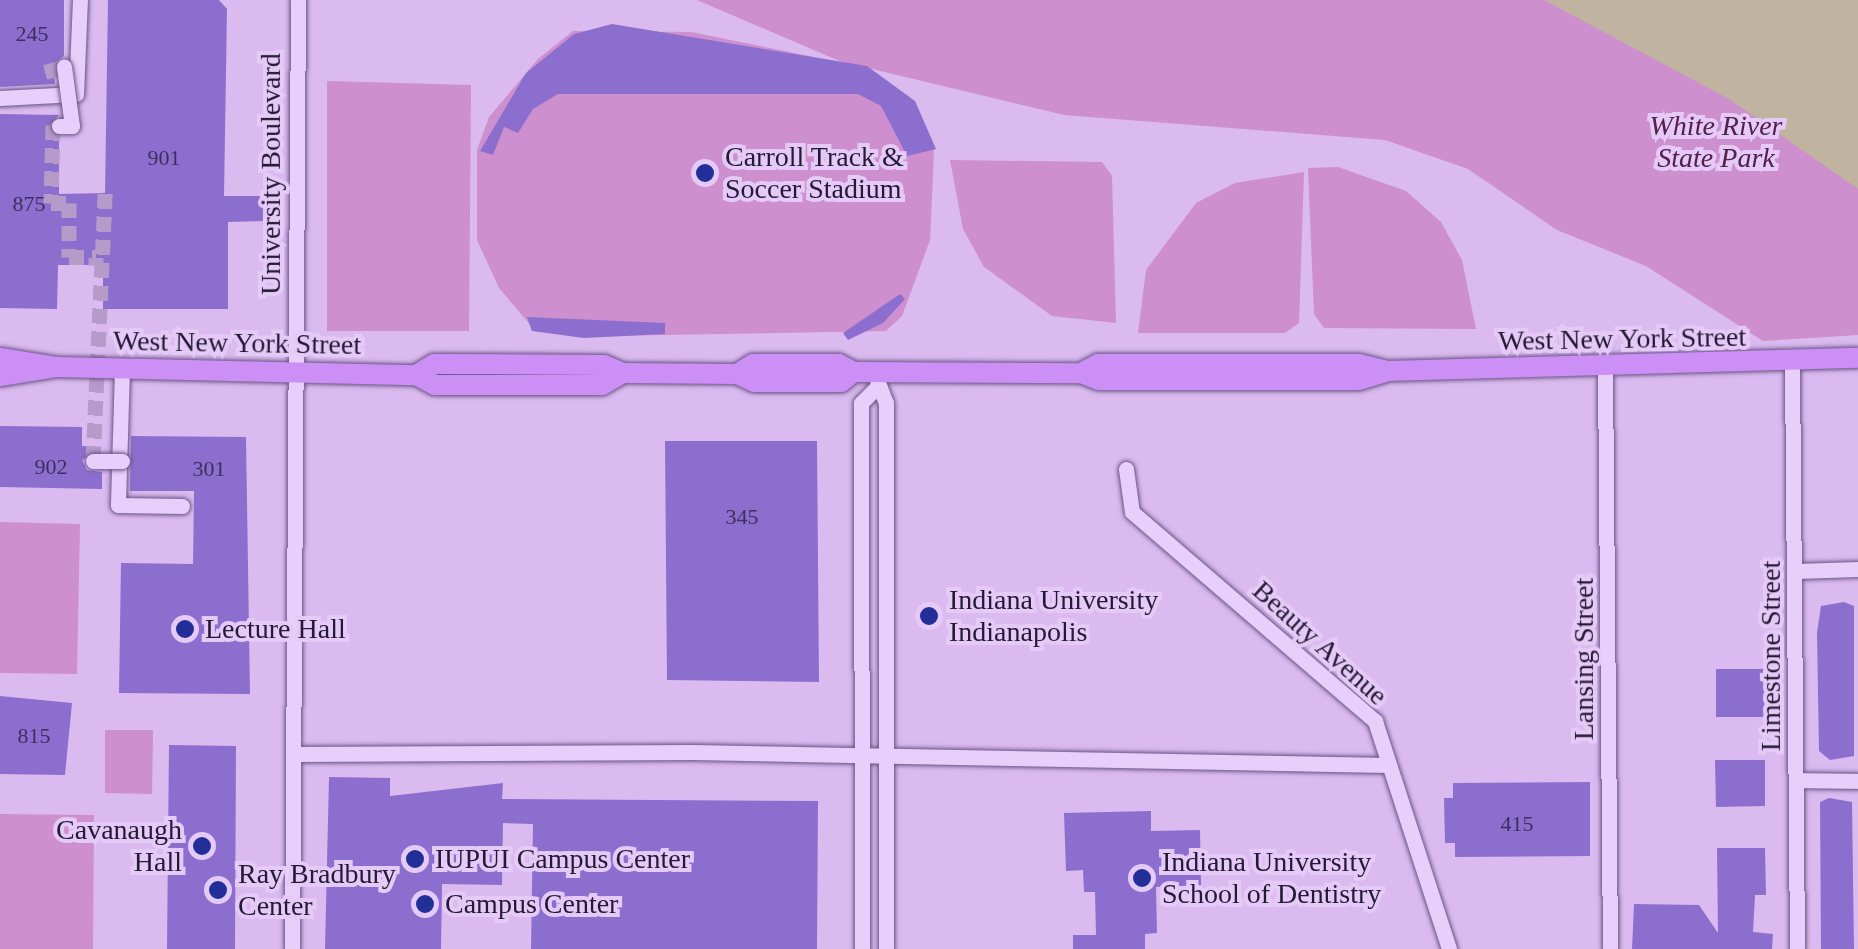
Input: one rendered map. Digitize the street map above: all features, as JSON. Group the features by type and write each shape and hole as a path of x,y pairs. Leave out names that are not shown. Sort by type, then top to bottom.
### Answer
{"main road":[{"name":"West New York Street","path":"0,358 57,367 416,374 434,364 604,365 624,373 737,374 753,364 839,364 868,378 1081,373 1098,364 1359,364 1387,371 1792,363 1858,358"},
{"name":"West New York Street","path":"0,376 57,367"}],"street":[{"path":"0,98 76,94 80,0"},
{"name":"University Boulevard","path":"292,949 298,0"},
{"path":"59,126 72,126 64,67"},
{"name":"Limestone Street","path":"1792,363 1797,949"},
{"path":"122,368 118,505 182,506"},
{"name":"Lansing Street","path":"1605,368 1610,949"},
{"path":"862,949 862,403 868,378"},
{"path":"868,378 886,403 886,949"},
{"path":"93,461 122,462"},
{"name":"Beauty Avenue","path":"1126,469 1132,512 1375,720 1449,949"},
{"path":"1796,571 1858,569"},
{"path":"294,754 510,751 1389,765"},
{"path":"1797,780 1858,781"}],"green space":[{"name":"White River State Park","path":"697,0 1858,0 1858,335 1763,341 1646,266 1557,230 1468,169 1385,140 1064,115 868,68 918,108 934,152 930,240 902,316 886,331 604,336 532,327 499,288 477,240 477,150 489,117 538,59 573,31 691,32 844,63"},
{"path":"327,81 471,85 469,331 327,331"},
{"path":"950,160 1102,162 1112,176 1116,323 1052,316 984,267 963,229"},
{"path":"1338,167 1406,191 1441,222 1462,260 1476,329 1324,328 1314,314 1308,168"},
{"path":"1304,172 1299,323 1285,333 1138,333 1146,270 1196,203 1235,183"},
{"path":"0,522 80,524 77,674 0,673"},
{"path":"105,730 153,730 152,794 105,793"},
{"path":"0,814 94,815 93,949 0,949"}],"shaded area":[{"path":"1544,0 1858,0 1858,189 1729,99"}],"building":[{"path":"0,0 64,0 64,56 53,64 55,84 0,87"},
{"path":"108,0 219,0 227,9 224,196 266,196 265,221 228,222 228,309 103,309 103,265 58,265 57,309 0,308 0,114 59,115 48,127 59,137 59,194 105,193"},
{"path":"612,24 867,66 915,101 936,149 907,156 881,106 858,94 558,94 533,109 518,133 504,127 493,155 480,151 526,73 574,34"},
{"path":"900,294 905,299 883,323 848,340 843,333"},
{"path":"527,317 665,323 665,334 584,338 532,331"},
{"path":"0,426 82,427 82,446 102,447 82,460 87,470 102,472 102,489 0,487"},
{"name":"Lecture Hall","path":"131,436 246,437 250,694 119,693 121,563 193,564 194,491 130,491"},
{"path":"665,441 817,441 819,682 667,680"},
{"path":"1844,602 1854,606 1854,756 1830,760 1819,751 1817,633 1821,606"},
{"path":"1716,669 1764,669 1765,717 1716,717"},
{"path":"0,696 72,703 65,775 0,774"},
{"name":"Cavanaugh Hall","path":"169,745 236,746 235,949 167,949"},
{"path":"1715,760 1765,760 1765,806 1716,807"},
{"path":"329,777 390,778 390,796 503,783 502,799 818,801 817,949 531,949 533,824 503,823 502,885 442,884 441,949 325,949"},
{"path":"1590,782 1590,856 1455,857 1455,843 1445,843 1444,798 1453,798 1453,783"},
{"path":"1829,798 1852,802 1854,949 1821,949 1820,802"},
{"name":"Indiana University School of Dentistry","path":"1151,811 1151,831 1200,830 1201,885 1156,887 1157,933 1145,934 1145,949 1073,949 1073,935 1096,935 1095,892 1084,892 1083,870 1066,871 1064,813"},
{"path":"1717,848 1765,848 1766,895 1755,895 1753,932 1773,934 1772,949 1632,949 1634,904 1699,905 1718,933"}],"tunnel":[{"path":"45,72 64,67"},
{"path":"59,126 53,125 51,203 69,203 69,257 96,257 96,265"},
{"path":"93,461 105,193"}],"place":[{"name":"Carroll Track & Soccer Stadium","path":"705,173"},
{"name":"Indiana University Indianapolis","path":"929,616"},
{"name":"Lecture Hall","path":"185,629"},
{"name":"Cavanaugh Hall","path":"202,846"},
{"name":"IUPUI Campus Center","path":"415,859"},
{"name":"Indiana University School of Dentistry","path":"1142,878"},
{"name":"Ray Bradbury Center","path":"218,890"},
{"name":"Campus Center","path":"425,904"}]}
